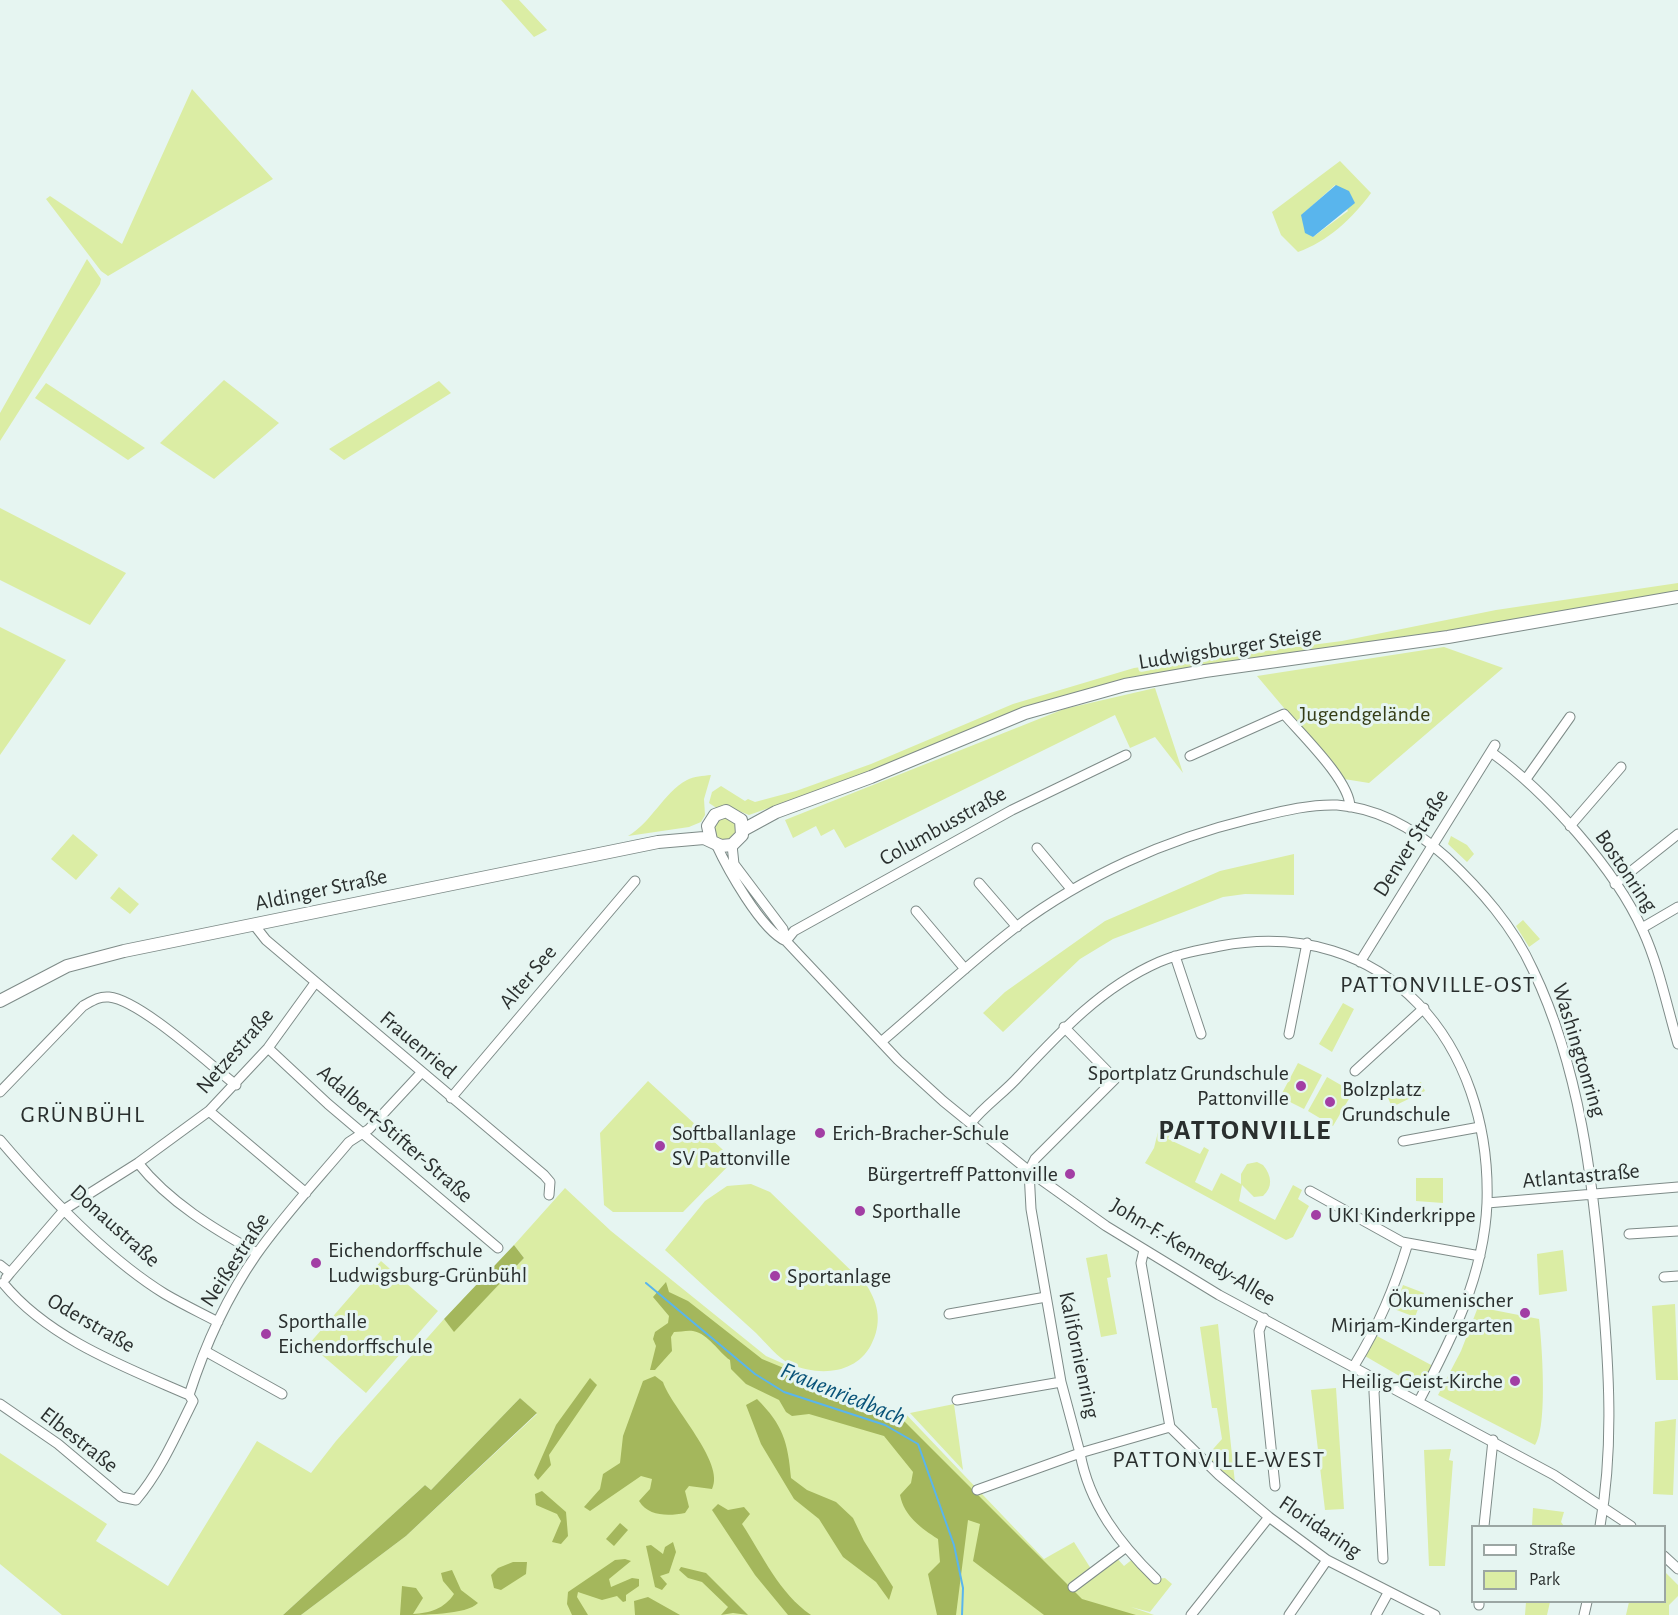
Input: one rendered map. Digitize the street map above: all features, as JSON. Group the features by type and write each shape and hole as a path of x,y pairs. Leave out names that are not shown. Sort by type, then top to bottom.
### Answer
{"main road":[{"name":"Ludwigsburger Steige","path":"776,812 1025,713 1125,685 1216,669 1448,637 1678,597"},
{"path":"714,842 708,826 711,818 720,812 748,817 776,812"},
{"path":"743,830 776,812"},
{"path":"658,842 714,842 732,845 740,839 743,830 737,815"},
{"path":"658,842 708,826"},
{"name":"Aldinger Straße","path":"0,1001 40,978 86,960 658,842"}],"street":[{"path":"1190,756 1284,714 1339,780 1350,796 1350,807"},
{"path":"1526,779 1570,717"},
{"name":"Bostonring","path":"1493,748 1570,826 1615,884 1642,928 1678,1044"},
{"name":"Denver Straße","path":"1360,962 1493,748"},
{"name":"Columbusstraße","path":"786,941 794,931 944,846 1126,755"},
{"path":"1570,826 1621,767"},
{"name":"Washingtonring","path":"880,1042 1017,927 1072,890 1161,847 1227,825 1313,806 1350,807 1374,812 1394,821 1432,845 1471,880 1498,913 1531,965 1553,1017 1580,1113 1593,1195 1609,1383 1607,1485 1604,1507"},
{"path":"1615,884 1678,834"},
{"name":"John-F.-Kennedy-Allee","path":"714,842 736,884 777,935 786,941 880,1042 919,1079 1029,1171 1144,1250 1264,1318 1492,1440 1604,1507 1628,1525"},
{"name":"John-F.-Kennedy-Allee","path":"732,845 734,864 783,929 786,941"},
{"path":"1037,848 1072,890"},
{"name":"Alter See","path":"451,1098 635,881"},
{"path":"979,883 1017,927"},
{"path":"1642,928 1678,907"},
{"path":"916,911 965,969"},
{"name":"Frauenried","path":"255,926 266,940 315,983 544,1175 550,1182 549,1195"},
{"path":"970,1123 1064,1027 1111,989 1139,972 1175,956 1238,942 1280,940 1307,943 1360,962 1398,986 1424,1008 1455,1054 1471,1092 1480,1127 1487,1203 1480,1256 1449,1346 1419,1401"},
{"path":"1289,1034 1307,943"},
{"path":"1175,956 1201,1034"},
{"name":"Netzestraße","path":"10,1273 65,1209 138,1163 209,1111 236,1085 267,1048 315,983"},
{"path":"0,1092 83,1006 98,998 108,997 134,1006 236,1085"},
{"path":"1355,1071 1424,1008"},
{"path":"1029,1171 1035,1159 1116,1079 1064,1027"},
{"name":"Adalbert-Stifter-Straße","path":"267,1048 362,1133 498,1248"},
{"name":"Neißestraße","path":"136,1500 180,1429 193,1401 189,1395 218,1322 257,1253 349,1142 369,1129 421,1073"},
{"path":"209,1111 306,1193"},
{"path":"1403,1141 1480,1127"},
{"name":"Donaustraße","path":"0,1140 98,1241 165,1294 218,1322"},
{"path":"138,1163 148,1176 188,1210 257,1253"},
{"name":"Kalifornienring","path":"1029,1171 1031,1209 1046,1297 1062,1382 1080,1453 1170,1426"},
{"name":"Atlantastraße","path":"1487,1203 1678,1187"},
{"path":"1310,1191 1408,1243 1480,1256"},
{"path":"1629,1234 1678,1231"},
{"path":"1354,1366 1382,1318 1408,1243"},
{"path":"1144,1250 1141,1263 1170,1426"},
{"path":"0,1264 10,1273"},
{"name":"Oderstraße","path":"10,1273 2,1285 29,1309 78,1342 114,1362 189,1395"},
{"path":"1664,1277 1678,1276"},
{"path":"949,1314 1046,1297"},
{"path":"1264,1318 1259,1331 1275,1486"},
{"path":"205,1352 282,1394"},
{"path":"1379,1380 1374,1392 1383,1559"},
{"path":"957,1400 1062,1382"},
{"name":"Elbestraße","path":"0,1404 57,1444 121,1497 136,1500"},
{"name":"Floridaring","path":"1170,1426 1198,1456 1269,1517 1327,1560 1435,1615"},
{"path":"1484,1525 1492,1440"},
{"path":"977,1490 1080,1453 1098,1504 1125,1548 1156,1579"},
{"path":"1600,1525 1604,1507"},
{"path":"1191,1615 1269,1517"},
{"path":"1073,1587 1125,1548"},
{"path":"1666,1557 1678,1569"},
{"path":"1289,1615 1327,1560"},
{"path":"1376,1615 1388,1593"}],"green space":[{"path":"501,0 519,0 547,30 534,37"},
{"path":"192,89 273,179 108,276 101,271 46,199 50,196 122,244"},
{"path":"1340,161 1371,193 1339,228 1309,248 1298,252 1281,235 1272,212","holes":["1335,185 1348,211 1313,237 1302,215"]},
{"path":"87,259 101,279 100,284 0,441 0,413"},
{"path":"224,380 279,423 214,479 160,443"},
{"path":"439,381 451,393 344,460 329,449"},
{"path":"46,383 145,448 128,460 35,398"},
{"path":"0,508 126,573 90,625 0,580"},
{"path":"1678,583 1678,595 1124,682 749,815 734,809 718,809 709,803 712,792 721,786 745,801 748,799 755,802 796,791 871,764 1013,704 1134,668 1342,641 1496,610"},
{"path":"0,627 66,660 0,755"},
{"name":"Jugendgelände","path":"1444,647 1503,668 1369,783 1344,779 1257,676"},
{"path":"1155,688 1183,773 1155,737 1130,748 1115,715 845,848 834,829 821,836 816,826 793,838 785,820 1064,709"},
{"path":"711,775 704,799 705,815 701,822 689,827 628,836 644,823 671,792 687,780"},
{"path":"725,817 734,820 737,829 734,838 725,841 716,838 713,829 716,820"},
{"path":"73,834 98,855 76,880 51,859"},
{"path":"1451,836 1467,845 1474,854 1467,862 1448,844"},
{"path":"1294,854 1294,895 1245,894 1223,897 1113,939 1080,959 1003,1032 983,1013 1005,992 1105,921 1220,871"},
{"path":"119,887 139,904 130,914 110,898"},
{"path":"1523,920 1540,939 1529,947 1516,926"},
{"path":"1343,1003 1354,1009 1332,1052 1319,1044"},
{"name":"Sportplatz Grundschule Pattonville","path":"1298,1063 1322,1075 1304,1109 1280,1097"},
{"name":"Bolzplatz Grundschule","path":"1327,1077 1353,1092 1333,1126 1308,1111"},
{"name":"Softballanlage SV Pattonville","path":"648,1081 734,1160 683,1212 613,1212 604,1205 600,1133"},
{"path":"1421,1082 1425,1091 1392,1107 1388,1098"},
{"path":"1159,1128 1171,1131 1168,1139 1200,1154 1204,1147 1209,1150 1195,1182 1212,1191 1221,1173 1241,1184 1241,1174 1247,1164 1257,1162 1263,1165 1270,1181 1266,1193 1263,1196 1254,1197 1242,1185 1239,1201 1275,1220 1293,1185 1302,1190 1298,1199 1309,1206 1293,1237 1286,1240 1145,1163 1154,1148"},
{"path":"1416,1178 1443,1178 1443,1203 1416,1201"},
{"name":"Sportanlage","path":"751,1184 770,1192 867,1286 878,1315 877,1330 871,1345 856,1362 846,1367 824,1371 790,1364 665,1250 705,1201 727,1186"},
{"path":"565,1188 611,1231 766,1356 856,1396 889,1409 902,1410 1044,1559 1074,1542 1093,1572 1115,1556 1124,1566 1134,1558 1156,1579 1165,1578 1172,1584 1150,1612 1131,1607 1154,1615 301,1615 406,1536 537,1414 520,1398 431,1490 425,1485 283,1615 62,1615 0,1564 0,1453 107,1524 96,1541 168,1586 257,1441 311,1473 336,1441 444,1319 454,1331 524,1258 514,1245"},
{"path":"514,1245 524,1258 454,1332 444,1319"},
{"path":"1563,1250 1567,1291 1539,1295 1537,1254"},
{"path":"1107,1254 1111,1277 1107,1278 1117,1334 1101,1337 1086,1258"},
{"path":"381,1261 438,1311 366,1393 309,1344"},
{"path":"666,1282 669,1292 688,1301 762,1359 854,1397 869,1406 896,1413 1082,1599 1136,1615 1044,1615 973,1561 980,1524 968,1520 956,1615 937,1615 928,1574 940,1562 938,1539 920,1526 905,1509 900,1495 911,1483 913,1472 884,1436 809,1414 792,1416 786,1412 779,1400 746,1384 731,1369 730,1360 709,1339 693,1331 674,1332 671,1337 672,1351 655,1370 650,1370 656,1346 653,1339 655,1332 668,1323 669,1316 653,1297"},
{"path":"1403,1285 1424,1293 1415,1317 1394,1309"},
{"path":"1675,1304 1678,1380 1656,1380 1652,1306"},
{"path":"1478,1307 1539,1319 1543,1404 1542,1421 1535,1445 1438,1395 1461,1351"},
{"path":"1218,1324 1235,1483 1206,1457 1222,1439 1217,1408 1212,1408 1200,1327"},
{"path":"1377,1336 1433,1366 1420,1388 1365,1356"},
{"path":"655,1376 663,1382 705,1450 714,1478 712,1489 689,1486 685,1491 689,1507 685,1513 672,1515 654,1513 639,1501 650,1489 652,1479 641,1476 590,1511 584,1507 600,1489 603,1474 620,1463 623,1436 643,1381"},
{"path":"590,1378 597,1385 549,1455 551,1465 538,1480 534,1475 556,1425"},
{"path":"1336,1388 1344,1509 1325,1510 1311,1390"},
{"path":"520,1398 537,1413 406,1536 301,1615 283,1615 425,1485 431,1490"},
{"path":"757,1399 773,1417 783,1435 791,1478 807,1490 836,1502 853,1518 864,1541 893,1587 889,1600 876,1582 843,1557 819,1519 794,1499 761,1444 746,1405"},
{"path":"954,1404 963,1470 910,1413"},
{"path":"1676,1419 1673,1495 1653,1494 1655,1422"},
{"path":"1451,1449 1449,1460 1453,1461 1445,1566 1429,1566 1424,1450"},
{"path":"542,1491 566,1512 568,1536 561,1544 552,1542 561,1521 557,1514 536,1505 535,1494"},
{"path":"718,1504 728,1510 744,1507 750,1514 742,1524 781,1585 811,1615 788,1615 755,1575 712,1510"},
{"path":"1533,1508 1564,1512 1561,1522 1563,1525 1532,1525"},
{"path":"620,1523 628,1530 614,1546 606,1539"},
{"path":"673,1542 676,1552 669,1573 660,1576 667,1584 662,1590 655,1587 646,1546 651,1545 663,1554 665,1547"},
{"path":"615,1560 631,1561 609,1579 611,1587 632,1578 639,1579 639,1586 626,1595 626,1601 623,1602 617,1596 602,1600 578,1592 577,1597 588,1615 572,1615 567,1604 568,1592"},
{"path":"513,1562 527,1562 526,1574 501,1590 494,1588 491,1575 498,1568"},
{"path":"681,1567 706,1573 748,1615 733,1613 721,1615 728,1607 702,1582 688,1578 679,1570"},
{"path":"452,1570 461,1590 478,1603 454,1612 400,1615 402,1586 416,1588 423,1598 413,1614 431,1611 446,1603 454,1594 443,1581 441,1573"},
{"path":"1666,1573 1678,1585 1678,1596 1669,1605 1669,1615 1626,1615 1629,1603 1666,1603"},
{"path":"648,1597 680,1615 635,1615 634,1601"},
{"path":"1526,1603 1550,1603 1547,1615 1525,1615"}],"water":[{"path":"1336,185 1349,191 1355,203 1313,237 1305,233 1301,215"}],"waterway":[{"name":"Frauenriedbach","path":"646,1283 755,1374 784,1392 885,1425 918,1444 954,1545 963,1588 962,1615"}],"place":[{"name":"Sportplatz Grundschule Pattonville","path":"1301,1086"},
{"name":"Bolzplatz Grundschule","path":"1330,1102"},
{"name":"Erich-Bracher-Schule","path":"820,1133"},
{"name":"Softballanlage SV Pattonville","path":"660,1146"},
{"name":"Bürgertreff Pattonville","path":"1070,1174"},
{"name":"Sporthalle","path":"860,1211"},
{"name":"UKI Kinderkrippe","path":"1316,1215"},
{"name":"Eichendorffschule Ludwigsburg-Grünbühl","path":"316,1263"},
{"name":"Sportanlage","path":"775,1276"},
{"name":"Ökumenischer Mirjam-Kindergarten","path":"1525,1313"},
{"name":"Sporthalle Eichendorffschule","path":"266,1334"},
{"name":"Heilig-Geist-Kirche","path":"1515,1381"}],"district":[{"name":"PATTONVILLE-OST","path":"1438,985"},
{"name":"GRÜNBÜHL","path":"83,1115"},
{"name":"PATTONVILLE","path":"1245,1131"},
{"name":"PATTONVILLE-WEST","path":"1219,1460"}]}
